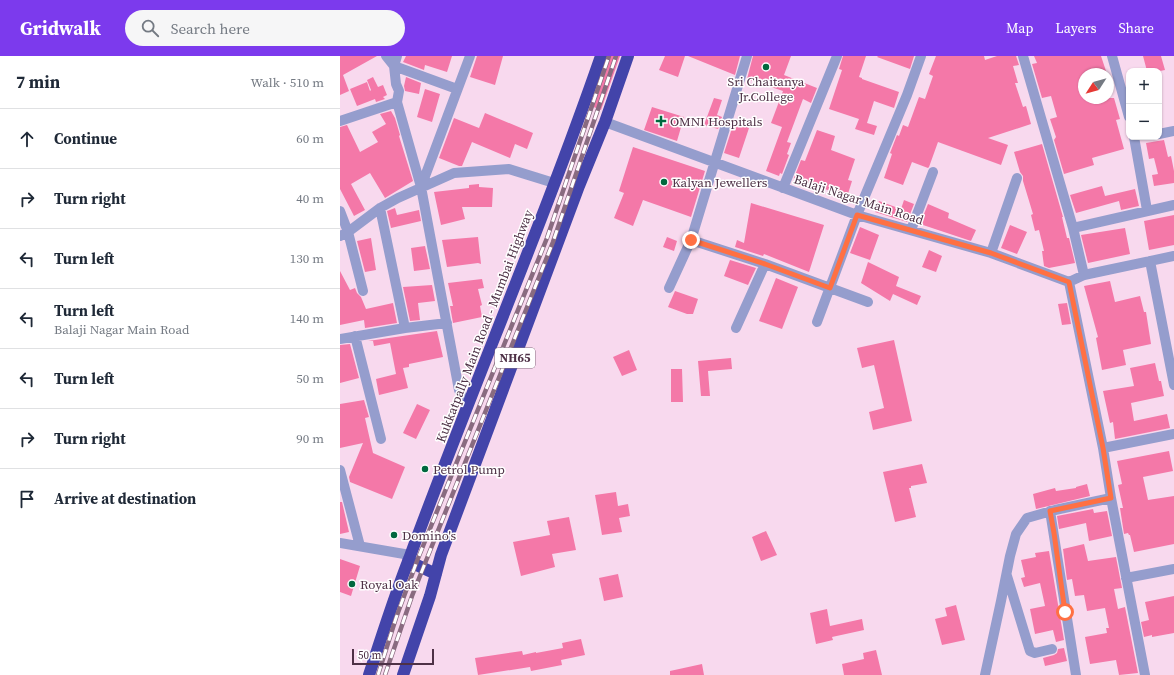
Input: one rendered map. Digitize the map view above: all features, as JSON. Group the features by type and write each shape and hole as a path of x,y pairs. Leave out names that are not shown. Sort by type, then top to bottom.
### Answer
{"highway":[{"name":"Kukkatpally Main Road - Mumbai Highway","path":"369,675 409,558 554,183 601,56"},
{"name":"NH65","path":"403,675 441,555 579,186 605,122 628,56"},
{"path":"409,558 436,574"}],"street":[{"path":"386,56 457,89"},
{"path":"421,187 470,56"},
{"path":"669,288 691,240 747,56"},
{"path":"783,188 837,56"},
{"path":"817,322 857,215 907,96 921,56"},
{"path":"1023,56 1073,228 1084,275"},
{"path":"1112,56 1126,106"},
{"path":"395,61 396,84 399,91 397,102 421,187 459,390 468,406"},
{"path":"340,121 397,102"},
{"name":"Balaji Nagar Main Road","path":"605,122 857,215 991,253 1069,282"},
{"path":"1162,133 1173,129"},
{"path":"1136,140 1147,210"},
{"path":"344,234 380,208 398,198 454,173 509,169 554,183"},
{"path":"912,230 933,172"},
{"path":"991,253 1017,178"},
{"path":"1073,228 1174,205"},
{"path":"380,208 404,328"},
{"path":"340,211 344,234 363,291"},
{"path":"691,240 765,264 868,302"},
{"path":"1145,675 1111,498 1103,448 1069,282 1084,275 1174,256"},
{"path":"1150,261 1174,385"},
{"path":"736,328 765,264"},
{"path":"340,339 404,328 446,323"},
{"path":"355,336 381,439"},
{"path":"1103,448 1174,434"},
{"path":"340,470 360,546"},
{"path":"985,675 1010,556 1016,534 1026,518 1050,511 1111,498"},
{"path":"1050,511 1076,675"},
{"path":"340,543 360,546 409,558"},
{"path":"1126,578 1174,569"},
{"path":"1007,573 1030,651 1035,653 1052,649"}],"building":[{"path":"340,56 377,56 343,75 349,91 340,95"},
{"path":"406,56 452,56 447,72 425,65 424,70 403,62"},
{"path":"477,56 503,56 495,85 470,77"},
{"path":"608,56 620,56 601,110 591,106"},
{"path":"665,56 685,56 678,77 659,70"},
{"path":"688,56 740,56 735,75"},
{"path":"753,56 791,56 784,75 817,88 811,103 803,99 787,142 791,143 787,154 789,155 782,174 780,173 779,176 766,171 782,127 771,123 783,91 747,79"},
{"path":"843,56 866,56 859,77 899,92 894,108 874,101 867,123 877,126 874,135 855,129 859,119 829,109 842,70 839,69"},
{"path":"914,56 910,69 877,57"},
{"path":"936,56 984,56 985,60 997,56 1016,56 1019,65 1013,66 1018,83 1015,83 1023,107 1026,106 1031,124 988,138 1008,145 1001,165 938,142 929,167 928,168 912,162 903,185 884,178 892,154 890,153 897,135 899,136 903,125 908,127 919,97 925,99 933,76 929,74"},
{"path":"1034,56 1101,56 1105,68 1078,68 1078,104 1114,104 1114,98 1120,119 1116,120 1124,149 1092,158 1094,165 1064,174 1054,140 1056,137 1050,119 1057,117 1051,96 1042,98 1032,64 1037,63"},
{"path":"1143,56 1161,56 1165,70 1162,71 1162,68 1146,68"},
{"path":"373,77 378,87 383,85 387,95 383,97 385,99 376,102 375,99 357,106 350,89 367,82 370,91 371,90 367,80"},
{"path":"406,77 421,83 419,94 405,91 404,86"},
{"path":"425,89 440,94 432,122 417,117"},
{"path":"714,98 722,100 717,115 722,117 718,129 704,125"},
{"path":"652,107 684,117 677,141 644,130"},
{"path":"391,111 395,118 413,181 385,198 370,173 351,184 365,210 354,216 340,189 340,127 347,125 360,152 378,142 372,132 386,124 380,114"},
{"path":"485,113 533,133 527,149 515,144 510,158 472,142 462,166 439,158 454,118 479,128"},
{"path":"734,122 749,128 739,158 724,153"},
{"path":"817,130 835,136 831,150 855,159 848,180 852,181 847,197 794,178 801,160 805,161"},
{"path":"1164,140 1168,157 1171,156 1174,171 1174,183 1154,186 1152,175 1158,174 1154,158 1149,159 1146,143"},
{"path":"1042,144 1075,263 1049,268 1044,266 1042,251 1044,251 1039,230 1035,231 1031,215 1033,214 1023,181 1023,176 1020,172 1014,152"},
{"name":"Kalyan Jewellers","path":"633,147 705,171 691,217 643,200 633,226 614,218 624,193 619,191"},
{"path":"479,184 479,187 493,188 492,207 462,207 465,219 441,225 434,192 469,188 469,185"},
{"path":"1102,186 1105,196 1135,189 1139,206 1121,210 1119,201 1076,213 1070,195"},
{"path":"904,200 914,204 907,222 875,212 879,201 901,209"},
{"path":"751,203 824,225 809,272 764,254 763,256 735,247 737,240 744,243"},
{"path":"928,204 949,213 948,218 976,230 971,241 920,224"},
{"path":"395,208 397,215 419,210 421,221 391,228 387,211"},
{"path":"1174,215 1174,245 1149,250 1144,221"},
{"path":"1010,225 1027,232 1017,254 1001,248"},
{"path":"860,227 879,235 870,260 850,253"},
{"path":"1125,228 1130,254 1088,263 1081,235"},
{"path":"478,237 481,264 478,263 447,267 442,240"},
{"path":"667,237 677,241 674,251 663,247"},
{"path":"371,238 376,270 365,272 357,241"},
{"path":"425,246 430,269 414,271 411,248"},
{"path":"929,250 942,256 936,272 922,267"},
{"path":"730,260 756,268 748,285 724,276"},
{"path":"868,262 899,277 896,286 921,296 917,305 893,294 890,301 861,283"},
{"path":"340,271 350,290 355,288 366,309 393,303 397,323 365,328 364,320 340,325"},
{"path":"776,278 798,287 782,329 759,321"},
{"path":"482,279 484,288 478,289 482,305 480,306 482,317 453,323 450,306 453,306 448,283"},
{"path":"1110,281 1115,302 1140,296 1144,312 1146,312 1151,344 1123,350 1126,365 1102,370 1096,338 1098,337 1084,286"},
{"path":"432,285 435,301 418,303 420,320 410,321 403,287"},
{"path":"675,291 698,299 693,314 687,314 668,307"},
{"path":"1067,303 1071,324 1062,325 1058,304"},
{"path":"437,331 443,357 409,364 409,367 403,368 408,388 379,395 376,379 396,374 390,343 374,346 373,341 368,341"},
{"path":"894,340 912,421 873,430 869,412 884,408 874,365 862,368 857,348"},
{"path":"350,344 359,378 340,383 340,345"},
{"path":"629,350 637,370 622,376 613,357"},
{"path":"731,358 732,369 708,371 710,396 701,396 698,361"},
{"path":"1155,363 1164,396 1131,403 1134,421 1167,414 1170,428 1115,439 1113,422 1110,423 1103,391 1134,386 1130,368"},
{"path":"671,369 682,369 683,402 671,402"},
{"path":"364,400 369,417 365,418 373,453 405,467 392,499 350,482 349,477 363,443 340,448 340,404"},
{"path":"417,404 430,410 416,439 403,433"},
{"path":"1169,451 1173,471 1143,477 1148,500 1174,496 1174,544 1134,552 1130,535 1128,533 1124,534 1120,508 1123,508 1118,485 1122,484 1117,461"},
{"path":"922,464 927,483 911,486 911,488 909,488 916,517 895,522 883,472"},
{"path":"1087,484 1090,496 1036,509 1033,494 1055,488 1056,491 1076,488"},
{"path":"616,492 618,506 628,504 630,516 619,518 622,532 602,535 595,495"},
{"path":"340,502 342,502 349,532 340,534"},
{"path":"1093,509 1094,513 1107,511 1112,536 1089,541 1086,523 1059,529 1057,516"},
{"path":"569,517 576,550 552,554 555,567 521,576 513,542 550,535 547,521"},
{"path":"766,531 777,555 761,561 752,537"},
{"path":"1084,544 1088,561 1116,557 1122,588 1114,589 1118,609 1125,607 1138,673 1119,675 1116,660 1090,664 1085,637 1107,633 1106,628 1109,628 1105,608 1087,611 1084,595 1075,596 1072,579 1067,580 1063,549"},
{"path":"1049,551 1064,640 1056,642 1053,630 1035,634 1030,609 1045,606 1040,583 1024,587 1021,578 1025,577 1021,560 1036,557 1035,553"},
{"path":"340,559 360,566 351,596 340,592"},
{"path":"618,574 623,597 604,601 599,578"},
{"path":"1174,596 1174,633 1144,637 1141,622 1149,620 1145,602"},
{"path":"956,605 965,640 942,645 935,619 947,616 945,608"},
{"path":"827,609 830,626 862,619 864,630 832,637 833,640 816,644 810,613"},
{"path":"581,639 585,655 561,660 562,665 531,671 530,667 478,675 475,658 522,651 523,655 536,653 563,648 562,643"},
{"path":"1064,648 1067,661 1045,666 1043,658 1054,655 1057,653 1058,649"},
{"path":"876,650 882,675 844,675 842,664 864,659 863,653"},
{"path":"702,664 704,675 670,675 670,671"}],"railway":[{"path":"378,675 396,618 417,561 547,238 609,56"},
{"path":"385,675 412,596 553,242 616,56"}],"place":[{"name":"Sri Chaitanya Jr.College","path":"766,67"},
{"name":"OMNI Hospitals","path":"661,121"},
{"name":"Kalyan Jewellers","path":"664,182"},
{"name":"Petrol Pump","path":"425,469"},
{"name":"Domino's","path":"394,535"},
{"name":"Royal Oak","path":"352,584"}],"route":[{"path":"691,240 765,264 830,288 857,215 991,253 1069,282 1103,448 1111,498 1050,511 1065,612"}]}
